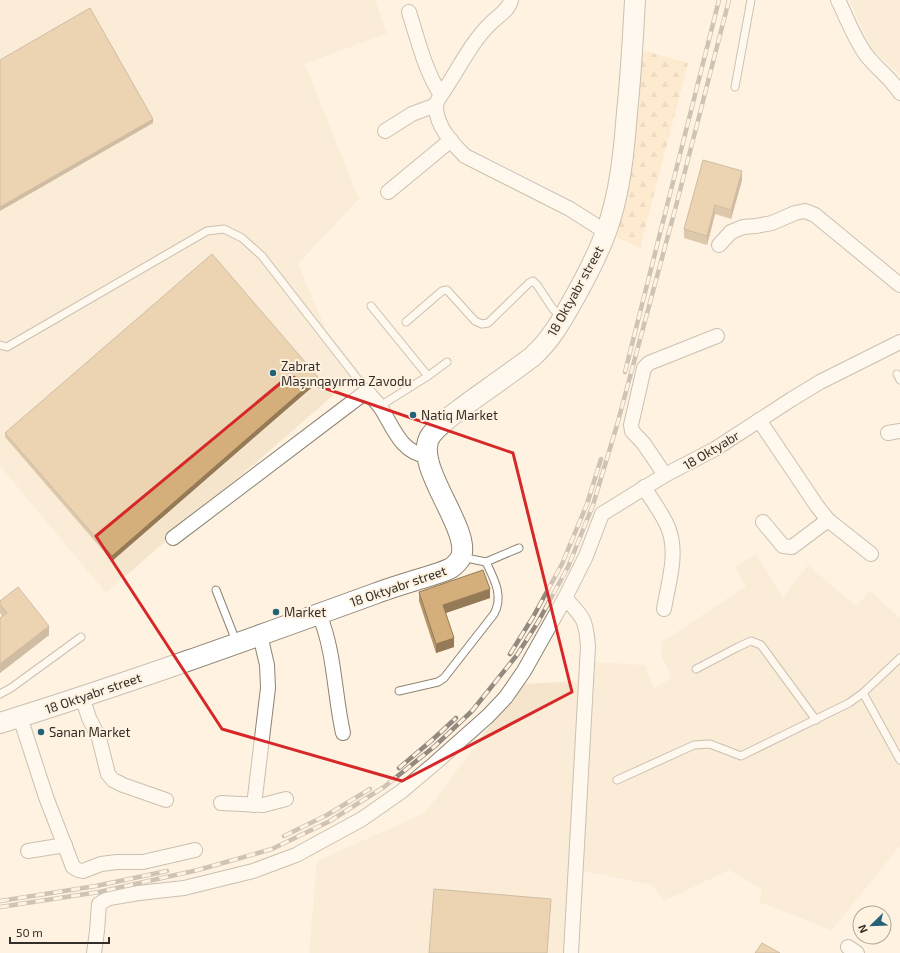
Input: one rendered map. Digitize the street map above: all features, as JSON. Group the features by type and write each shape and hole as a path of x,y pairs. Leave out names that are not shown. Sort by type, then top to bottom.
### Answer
{"street":[{"path":"385,131 412,114 439,100 479,37 504,11 510,4 511,0"},
{"name":"18 Oktyabr street","path":"0,723 82,697 260,635 387,589 440,572 451,568 456,564 461,557 463,547 461,537 438,488 427,456 427,445 430,436 443,422 532,357 543,347 562,319 592,263 606,232 618,188 624,153 633,49 635,0"},
{"path":"838,0 866,55 895,84 900,93"},
{"path":"409,12 439,100 437,116 442,127 451,140 465,156 570,209 606,232"},
{"path":"388,192 451,140"},
{"path":"719,245 731,232 743,227 772,223 795,213 805,211 815,215 900,284"},
{"path":"665,475 644,444 632,431 631,425 644,368 648,363 717,336"},
{"name":"18 Oktyabr","path":"94,953 98,931 99,904 109,898 184,888 253,871 284,860 362,819 402,791 488,716 506,697 524,671 565,598 586,556 602,514 644,487 715,449 820,382 900,342"},
{"path":"173,538 367,391 380,406 403,444 419,455 427,456"},
{"path":"759,420 828,520 871,554"},
{"path":"644,487 669,530 672,546 672,562 664,609"},
{"path":"763,522 783,546 792,547 828,520"},
{"path":"565,598 582,616 586,627 588,646 571,953"},
{"path":"318,614 325,629 330,647 339,716 343,733"},
{"path":"254,805 268,688 267,665 260,635"},
{"path":"82,697 89,718 99,738 108,774 113,780 124,785 166,800"},
{"path":"20,717 46,797 73,867 83,871 101,864 117,862 143,862 195,850"},
{"path":"221,803 263,805 286,799"},
{"path":"28,851 64,844"}],"lane":[{"path":"735,87 751,0"},
{"path":"0,346 6,347 207,231 224,229 242,238 262,256 367,391"},
{"path":"406,322 442,291 447,290 475,320 482,324 488,323 529,283 533,281 562,319"},
{"path":"371,306 428,376"},
{"path":"380,406 428,376 447,362"},
{"path":"461,557 486,562 519,548"},
{"path":"399,691 438,682 444,678 494,614 498,607 499,598 496,584 486,562"},
{"path":"216,590 237,643"},
{"path":"0,694 12,688 81,637"},
{"path":"696,669 751,641 761,645 816,720"},
{"path":"617,780 694,745 710,744 741,756 849,703 863,693 900,658"},
{"path":"863,693 900,760"}],"highlighted area":[{"path":"289,376 513,453 572,692 402,781 222,729 96,536"}],"shaded area":[{"path":"0,0 375,0 387,33 305,64 359,199 298,264 327,332 360,372 106,593 0,466"},
{"path":"849,0 900,0 900,75 872,50"},
{"path":"756,554 783,597 808,565 856,606 870,591 900,618 900,846 832,930 759,902 762,889 729,870 664,901 652,885 583,871 594,662 645,665 654,688 672,678 661,656 662,642 746,586 735,567"},
{"path":"583,681 564,953 309,953 317,861 425,813 521,684"}],"green space":[{"path":"641,50 688,63 640,248 617,237 634,144"}],"building":[{"path":"90,8 153,119 0,207 0,60"},
{"path":"703,160 742,171 731,210 715,205 707,236 684,229"},
{"path":"212,254 318,377 112,556 5,433"},
{"path":"483,570 490,589 443,605 454,638 436,644 419,592"},
{"path":"18,587 49,626 0,664 0,618 7,613 0,604 0,601"},
{"path":"434,889 551,899 547,953 429,953"},
{"path":"762,943 780,953 755,953"}],"railway":[{"path":"625,372 719,0"},
{"path":"0,907 99,892 198,870 272,849 330,821 384,787 435,746 472,711 517,655 538,622 568,567 593,505 617,425 676,206 729,0"},
{"path":"510,654 533,617 562,564 587,504 601,459"},
{"path":"399,768 456,718"},
{"path":"284,836 327,815 370,789"},
{"path":"0,901 96,886 167,871"}],"place":[{"name":"Zabrat Maşınqayırma Zavodu","path":"273,373"},
{"name":"Natiq Market","path":"413,415"},
{"name":"Market","path":"276,612"},
{"name":"Sənan Market","path":"41,732"}]}
